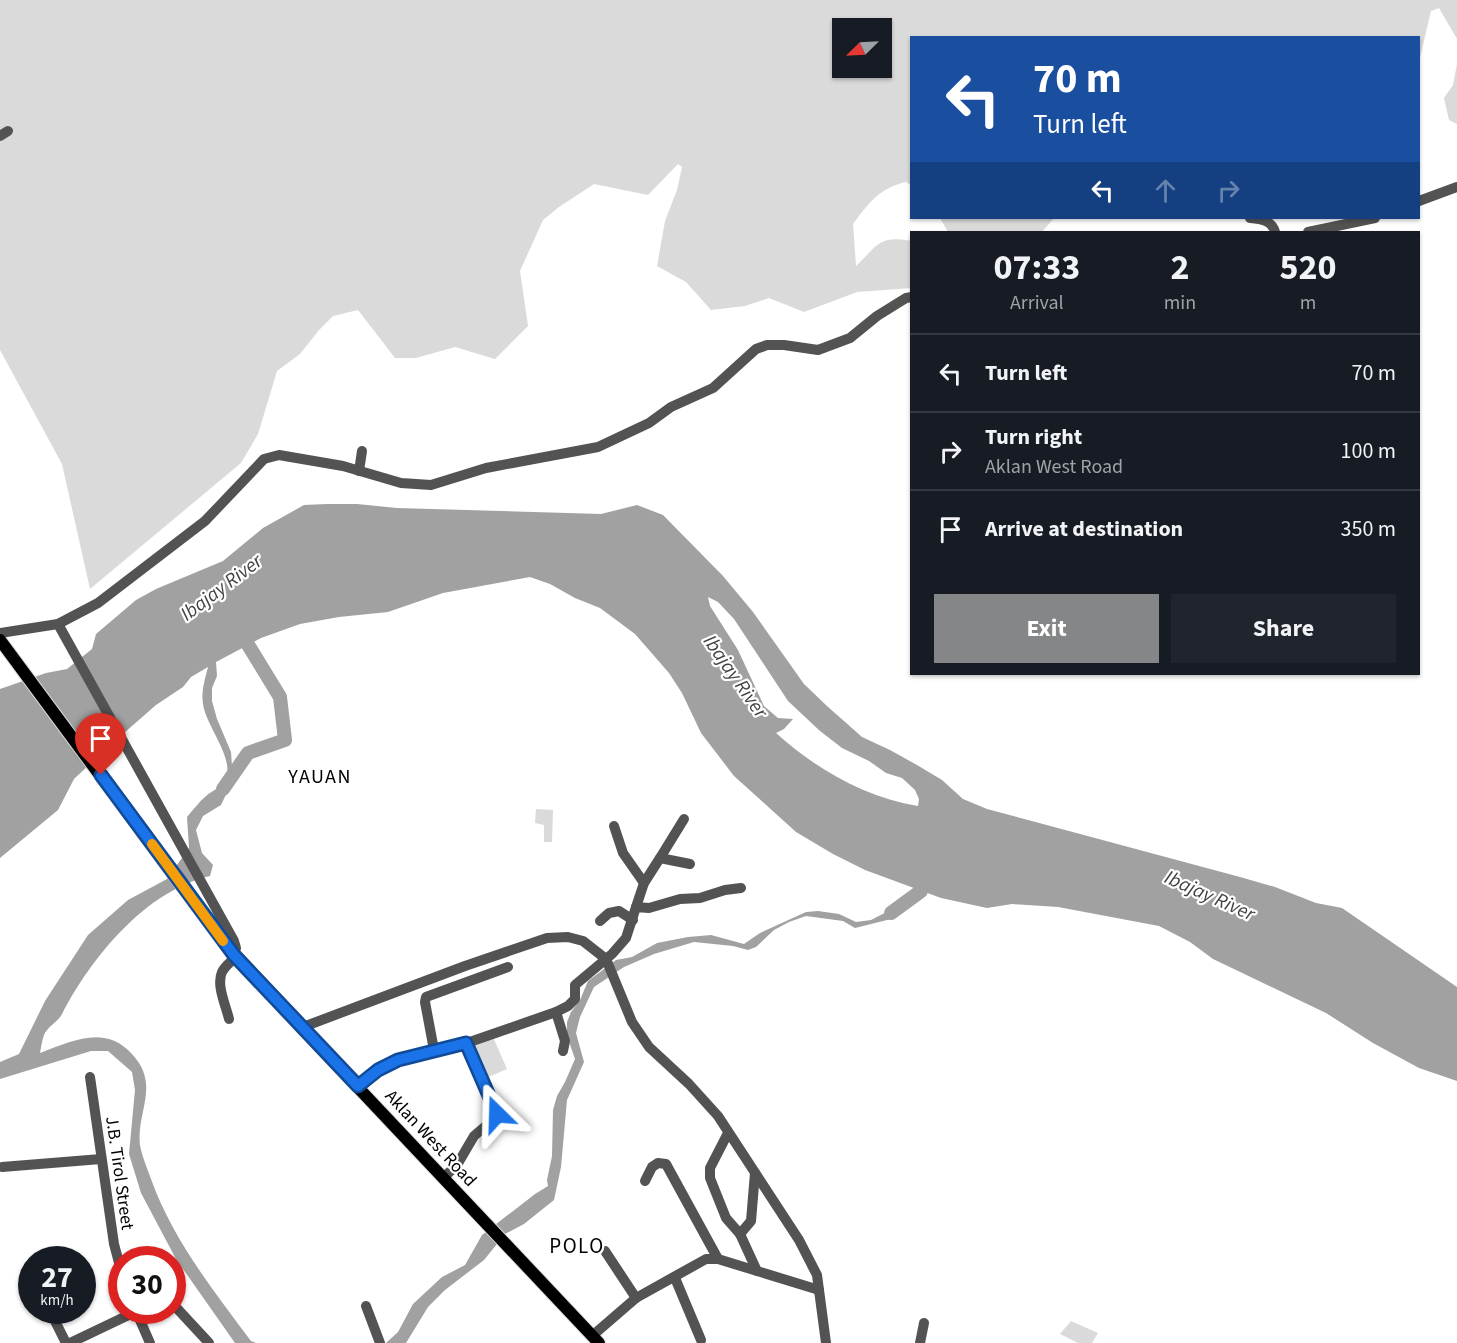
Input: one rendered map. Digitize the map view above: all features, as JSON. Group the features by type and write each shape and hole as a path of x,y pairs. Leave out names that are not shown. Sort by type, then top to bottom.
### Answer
{"main road":[{"name":"Aklan West Road","path":"0,640 234,956 303,1027 591,1338"}],"street":[{"path":"1420,201 1457,187"},
{"path":"1258,219 1265,220 1275,231"},
{"path":"1313,231 1369,219"},
{"path":"0,633 58,624 76,616 117,590 205,521 264,459 279,455 359,471 401,483 431,485 486,468 598,447 649,423 671,407 713,388 756,349 767,345 784,345 818,350 850,338 877,316 910,297"},
{"path":"359,471 362,451"},
{"path":"58,624 234,940 236,948 234,956 222,972 220,986 229,1019"},
{"path":"358,1086 378,1070 398,1060 466,1043 556,1012 574,1002 575,985 606,959 626,938 644,883 684,819"},
{"path":"614,826 623,853 644,883"},
{"path":"660,858 690,864"},
{"path":"636,907 649,908 680,899 700,898 725,890 741,888"},
{"path":"600,921 609,913 620,911 633,920"},
{"path":"303,1027 547,938 568,937 583,941 606,959 632,1022 649,1047 689,1084 718,1116 800,1239 817,1275 826,1343"},
{"path":"434,1050 426,997 508,967"},
{"path":"556,1012 565,1041 563,1051"},
{"path":"443,1178 457,1165 474,1136 497,1114 466,1043"},
{"name":"J.B. Tirol Street","path":"90,1077 115,1246"},
{"path":"728,1133 710,1168 710,1178 726,1218 740,1234 757,1271"},
{"path":"2,1167 101,1159"},
{"path":"645,1181 652,1167 658,1163 666,1164 718,1259"},
{"path":"740,1234 751,1221 755,1173"},
{"path":"605,1251 636,1299"},
{"path":"591,1338 636,1299 706,1259 718,1259 819,1290"},
{"path":"675,1278 701,1340"},
{"path":"366,1306 380,1342"},
{"path":"186,1318 209,1343"},
{"path":"920,1343 924,1323"},
{"path":"57,1324 68,1343 85,1340 114,1324"},
{"path":"142,1324 150,1343"}],"shaded area":[{"path":"0,0 1457,0 1457,39 1439,8 1431,11 1420,58 1420,36 910,36 910,185 906,182 882,192 853,224 856,266 880,243 892,239 910,241 910,288 857,292 804,312 769,298 745,306 711,310 686,282 657,266 665,221 677,190 682,167 678,164 648,195 594,184 543,220 520,271 528,326 495,359 455,347 416,358 395,358 358,310 333,316 300,354 277,371 258,434 241,463 90,589 62,464 0,350"},
{"path":"1457,64 1457,124 1449,120 1444,98 1453,85"},
{"path":"941,219 1053,219 1043,231 947,231"},
{"path":"536,809 553,810 552,842 544,842 544,825 535,823"},
{"path":"493,1037 507,1069 484,1079 469,1045"},
{"path":"1071,1321 1098,1333 1092,1343 1078,1343 1060,1334"}],"water":[{"name":"Ibajay River","path":"327,504 601,514 637,505 663,515 723,576 753,612 804,684 827,706 862,737 890,750 942,780 963,799 987,809 1240,877 1275,887 1316,903 1342,908 1457,987 1457,1081 1419,1068 1373,1043 1326,1013 1213,959 1190,942 1159,926 1058,907 1012,904 987,908 941,898 865,870 833,854 796,832 734,776 701,733 682,693 669,673 635,634 600,608 530,577 443,593 388,612 300,624 261,638 216,662 217,676 212,688 212,701 231,752 233,780 221,805 203,816 196,830 202,853 213,865 210,876 186,884 164,896 142,911 122,930 88,971 60,1017 44,1035 40,1053 76,1040 99,1037 122,1045 141,1065 146,1088 140,1145 160,1201 183,1246 169,1246 141,1193 129,1154 135,1090 132,1072 108,1051 91,1051 0,1079 0,1062 19,1054 45,1001 88,935 128,900 167,879 189,848 187,817 203,798 225,781 226,761 203,704 203,690 208,667 191,677 183,687 156,705 108,747 74,779 58,810 0,858 0,689 46,673 67,669 92,649 96,634 136,600 156,589 223,561 263,528 304,505","holes":["708,597 718,602 734,619 788,701 842,748 869,761 886,773 902,778 915,790 919,799 918,806 879,796 842,780 807,758 776,733 784,729 793,719 778,718 764,706 738,650 710,606"]},
{"path":"907,903 891,919 855,928 843,921 806,916 774,930 756,947 748,950 694,942 654,954 624,967 594,987 580,1017 576,1033 584,1062 567,1100 561,1167 554,1200 524,1224 505,1234 484,1260 445,1290 428,1307 406,1343 386,1343 398,1332 413,1304 442,1277 465,1265 482,1235 548,1186 552,1156 553,1110 557,1096 575,1059 567,1036 567,1022 588,981 616,960 632,957 657,943 711,935 744,944 760,933 806,912 839,914 856,922 871,920"},
{"path":"186,1250 222,1303 251,1341 256,1343 235,1343 186,1273"}],"waterway":[{"path":"223,789 248,753 285,740 280,697 239,630"},
{"path":"891,913 921,891"}],"slow traffic":[{"path":"152,844 223,941"}],"district":[{"name":"YAUAN","path":"320,776"},
{"name":"POLO","path":"577,1246"}],"route":[{"path":"101,775 234,955 358,1086 378,1070 398,1060 466,1043 497,1114"}]}
